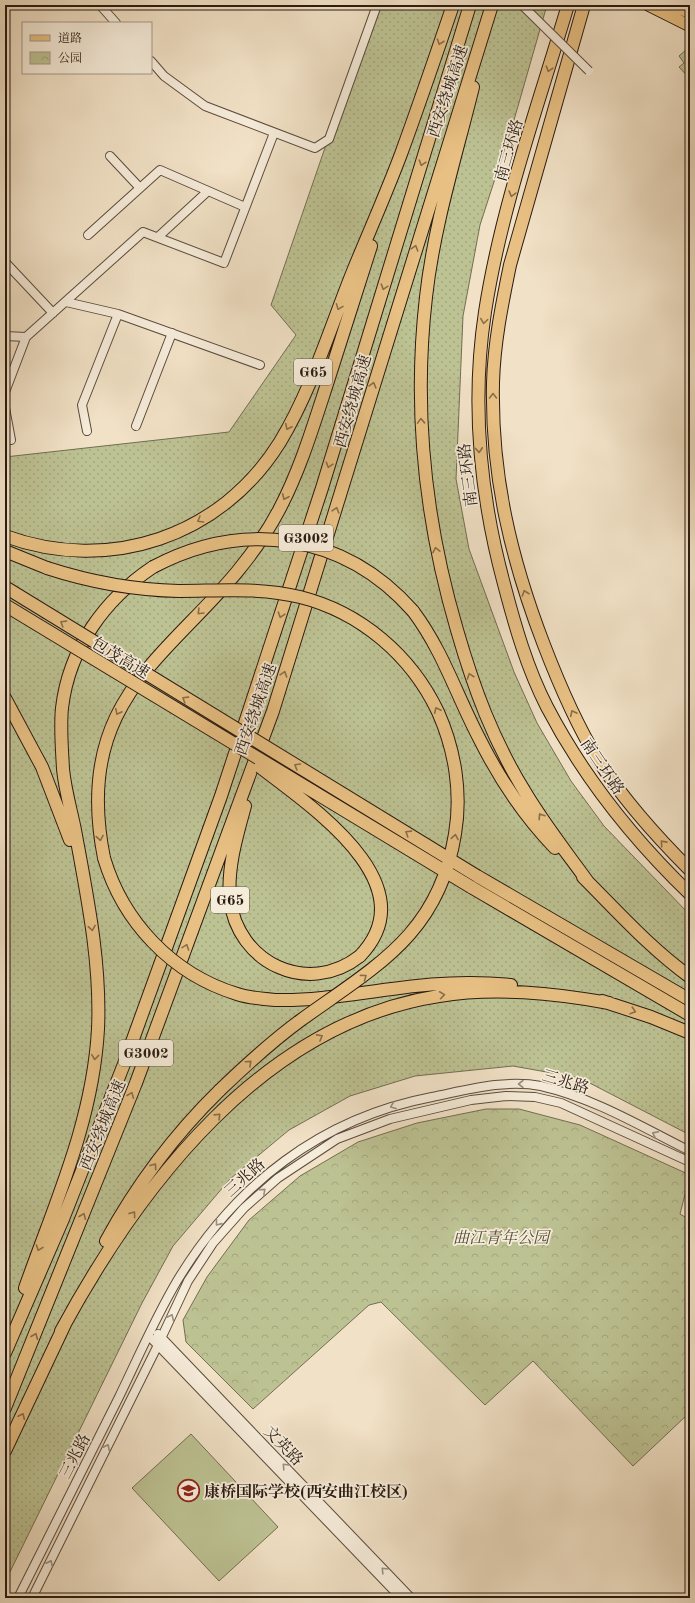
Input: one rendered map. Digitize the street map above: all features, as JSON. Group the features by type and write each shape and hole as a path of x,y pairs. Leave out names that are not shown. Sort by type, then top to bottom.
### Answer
{"highway":[{"name":"G65","path":"5,536 46,548 75,552 97,552 131,547 160,540 212,514 243,488 269,459 288,429 296,411 400,155 453,5"},
{"name":"西安绕城高速","path":"5,1353 63,1219 121,1071 221,796 322,488 470,5"},
{"path":"492,5 442,207 426,296 421,393 425,479 438,560 478,699 525,792 550,830 588,882"},
{"name":"西安绕城高速","path":"5,1408 136,1083 265,731 313,584 382,353 492,5"},
{"name":"南三环路","path":"568,5 512,194 489,285 480,346 478,377 478,433 484,494 509,605 524,652 547,706 575,755 608,804 642,846 690,894"},
{"name":"南三环路","path":"584,5 510,265 505,290 493,382 494,442 497,468 505,521 518,572 556,678 574,716 597,759 624,796 665,846 690,870"},
{"path":"400,155 310,437 278,511 263,537 231,580 160,653 141,675 124,700 112,724 103,753 98,789 97,814 104,858 114,884 127,909 144,933 164,954 199,978 226,990 248,997 276,1000 318,999 394,989 472,982 549,989 609,1003 661,1020 690,1033"},
{"path":"5,1343 70,1166 80,1133 92,1082 98,1029 98,994 94,942 64,772 61,725 65,691 74,662 96,621 125,586 153,566 179,554 213,544 256,538 287,541 323,549 349,560 388,586 412,610 439,650 478,737 513,797 541,833 621,917 655,949 690,977"},
{"path":"5,552 47,568 85,580 132,587 178,591 255,591 283,594 311,600 334,609 367,628 396,652 414,672 429,695 448,737 456,773 458,801 456,827 447,869 430,908 410,935 384,961 271,1044 220,1090 172,1143 128,1203 102,1248 61,1331 5,1452"},
{"path":"5,587 477,876 690,1000"},
{"name":"包茂高速","path":"5,605 221,737"},
{"path":"5,698 28,738 55,798 84,889"},
{"name":"G65","path":"221,737 331,824 365,862 379,893 380,914 375,934 360,956 341,968 327,973 313,975 293,972 272,964 247,940 237,922 230,899 231,869 242,815 265,731"},
{"path":"221,737 336,804 471,887 690,1015"},
{"path":"61,1331 101,1261 130,1218 159,1180 193,1141 241,1095 280,1063 312,1041 341,1026 375,1012 408,1002 456,994 489,992 525,993 609,1003"}],"main road":[{"path":"580,21 592,5"},
{"path":"648,5 690,26"},
{"path":"671,5 690,13"},
{"path":"686,5 690,8"}],"street":[{"path":"100,5 115,22"},
{"path":"152,62 164,76 204,106 315,148 328,139 377,5"},
{"path":"522,5 589,71"},
{"path":"5,392 26,337 144,232 224,263 274,133"},
{"path":"110,156 140,188"},
{"path":"88,235 160,170 245,207"},
{"path":"158,237 208,191"},
{"path":"5,262 53,313"},
{"path":"66,302 118,314 260,365"},
{"path":"87,431 82,405 118,314"},
{"path":"136,426 172,334"},
{"path":"5,336 26,337"},
{"path":"5,408 11,440"},
{"name":"三兆路","path":"18,1598 151,1332 177,1282 194,1254 218,1222 242,1196 273,1170 322,1136 349,1123 402,1102 501,1085 526,1084 540,1086 577,1097 690,1151"},
{"name":"三兆路","path":"32,1598 160,1341 188,1281 213,1243 244,1208 278,1178 338,1139 390,1119 471,1100 506,1096 535,1097 561,1103 690,1162"},
{"name":"文英路","path":"151,1332 411,1598"},
{"name":"文英路","path":"160,1341 401,1598"}],"green space":[{"path":"374,5 547,5 514,120 480,225 463,316 456,479 469,549 514,672 537,723 571,781 604,826 690,915 690,1135 580,1078 513,1066 415,1076 350,1096 289,1130 230,1179 173,1246 142,1303 5,1582 5,457 229,432 296,335 271,305"},
{"path":"687,49 690,52 690,79 679,67 684,63 679,56"},
{"name":"曲江青年公园","path":"486,1109 519,1109 580,1125 690,1175 680,1214 690,1220 690,1418 687,1415 633,1466 533,1361 485,1405 381,1302 369,1305 253,1409 186,1342 183,1320 207,1277 249,1220 300,1176 358,1142 417,1123"},
{"path":"191,1434 278,1527 219,1581 132,1488"}],"place":[{"name":"康桥国际学校(西安曲江校区)","path":"188,1491"}]}
